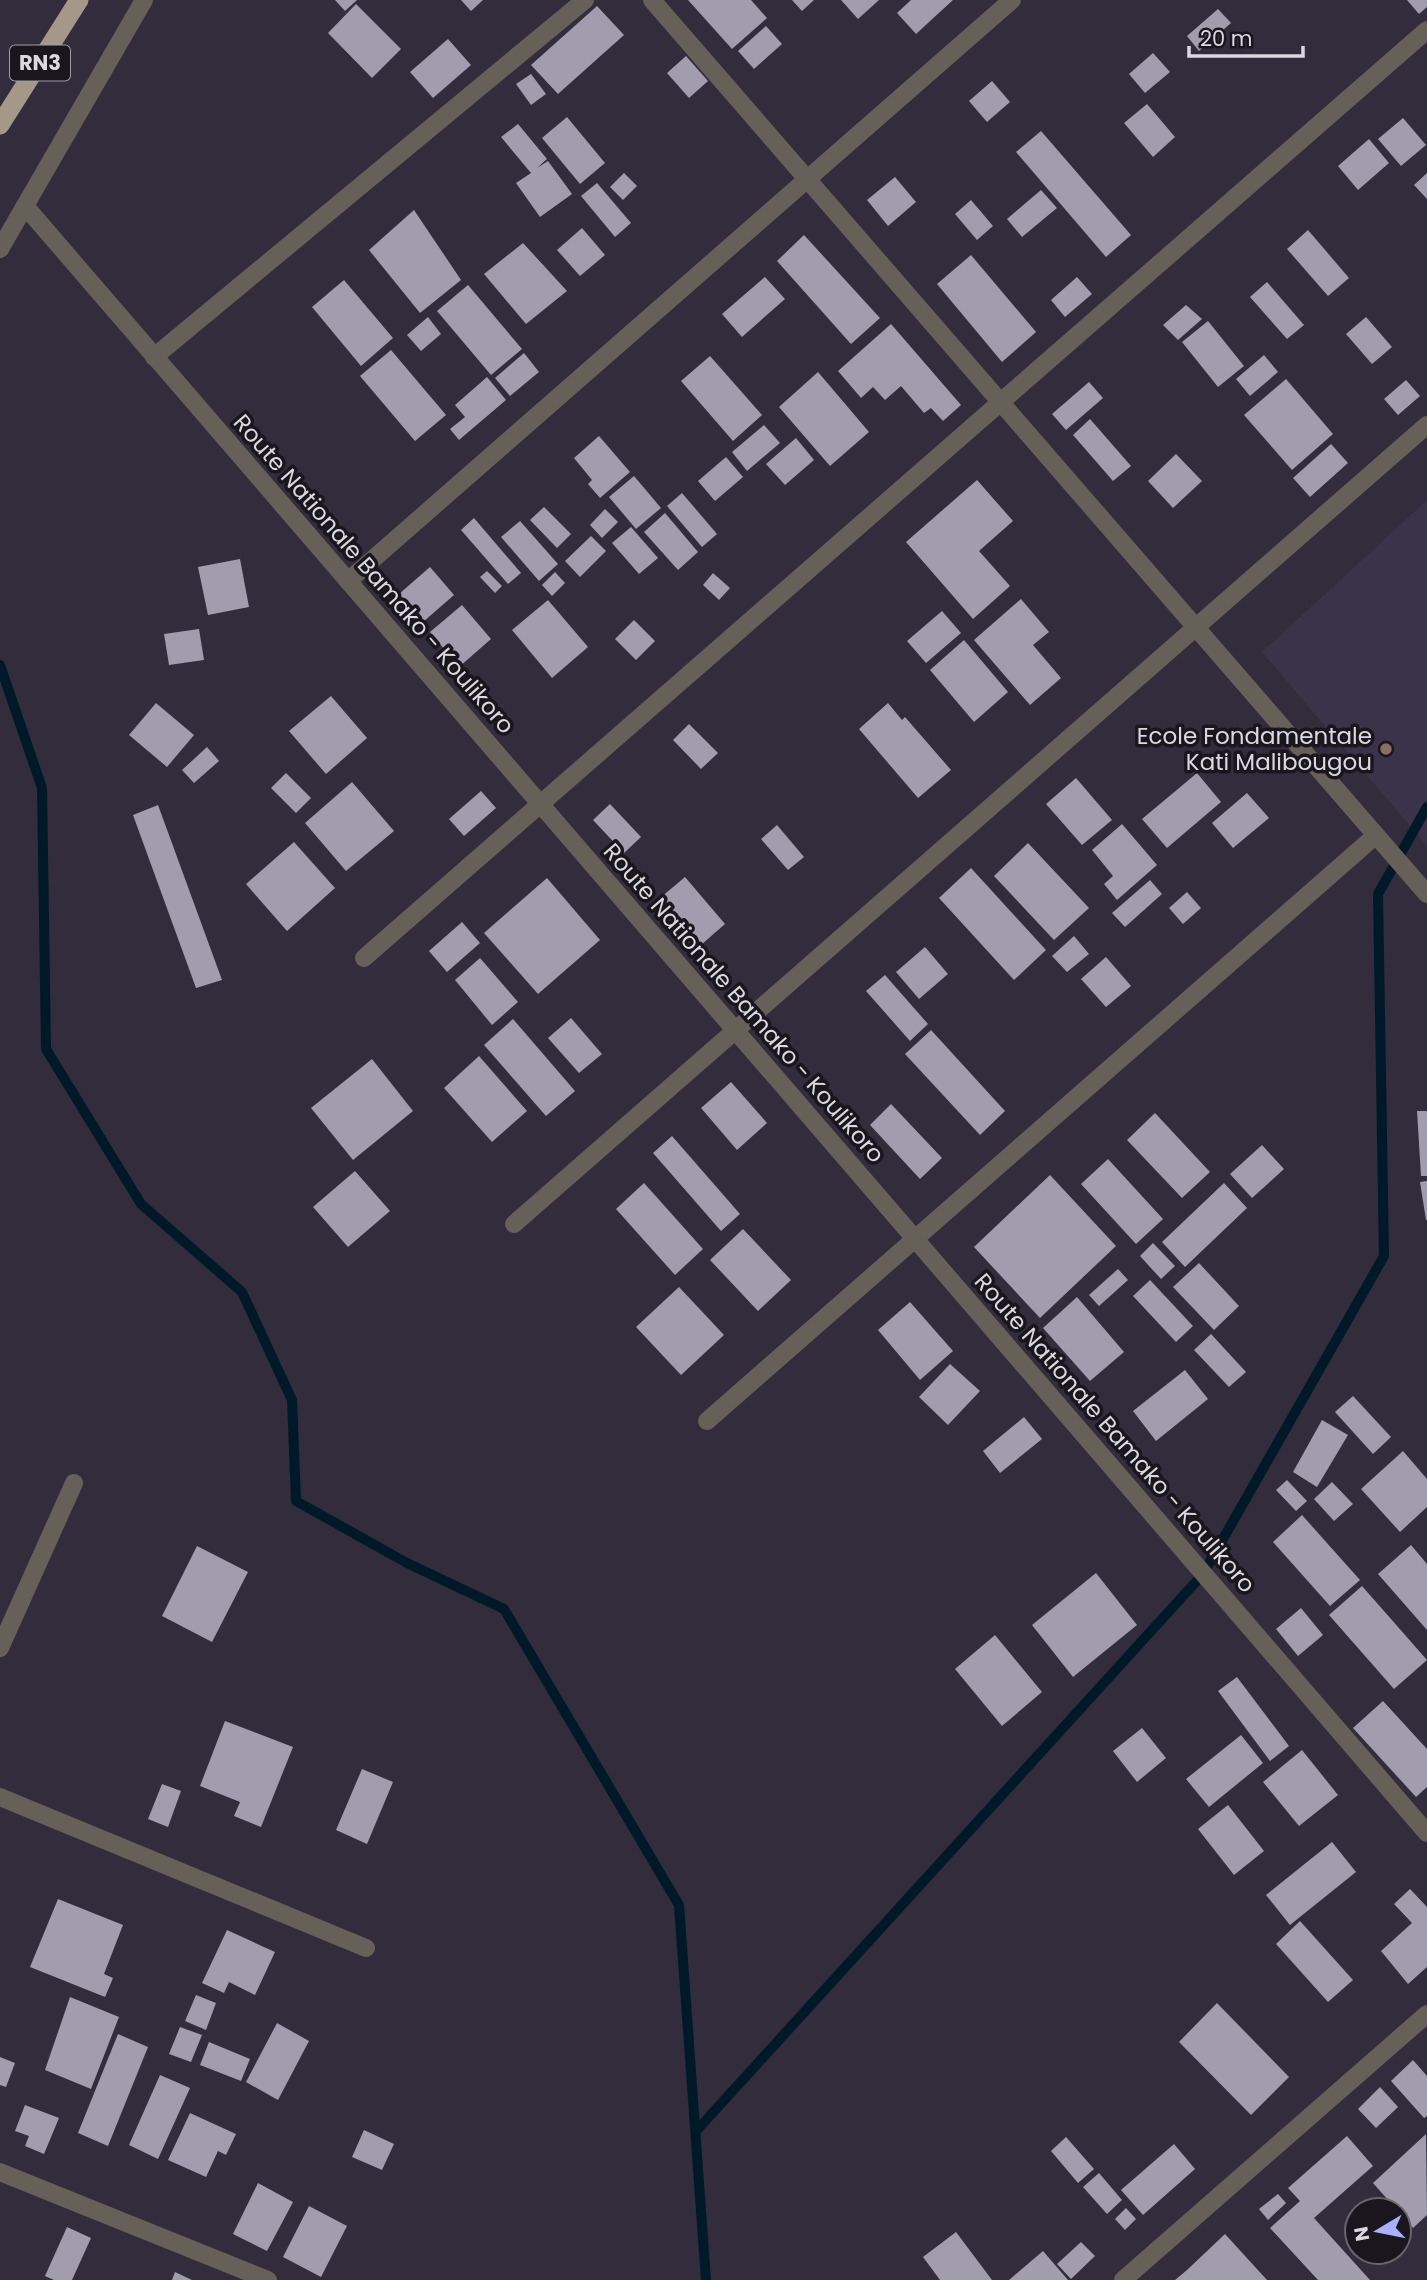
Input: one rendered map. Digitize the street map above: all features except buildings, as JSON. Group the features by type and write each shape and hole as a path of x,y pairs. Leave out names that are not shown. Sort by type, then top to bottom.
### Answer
{"highway":[{"name":"RN3","path":"0,125 79,0"}],"street":[{"path":"0,249 144,0"},
{"path":"154,357 585,0"},
{"path":"652,0 1427,894"},
{"path":"348,581 1012,0"},
{"path":"364,958 1427,30"},
{"name":"Route Nationale Bamako - Koulikoro","path":"25,206 1427,1833"},
{"path":"514,1224 1427,425"},
{"path":"707,1421 1375,836"},
{"path":"0,1648 74,1483"},
{"path":"0,1797 366,1948"},
{"path":"1123,2280 1427,2014"},
{"path":"0,2172 268,2280"}],"shaded area":[{"name":"Ecole Fondamentale Kati Malibougou","path":"1427,500 1427,846 1262,652"}],"waterway":[{"path":"0,665 42,788 46,1049 141,1204 242,1292 292,1400 296,1501 407,1563 504,1609 679,1905 706,2280"},
{"path":"697,2130 1203,1574 1384,1256 1378,894 1427,807"}],"place":[{"name":"Ecole Fondamentale Kati Malibougou","path":"1386,749"}]}
